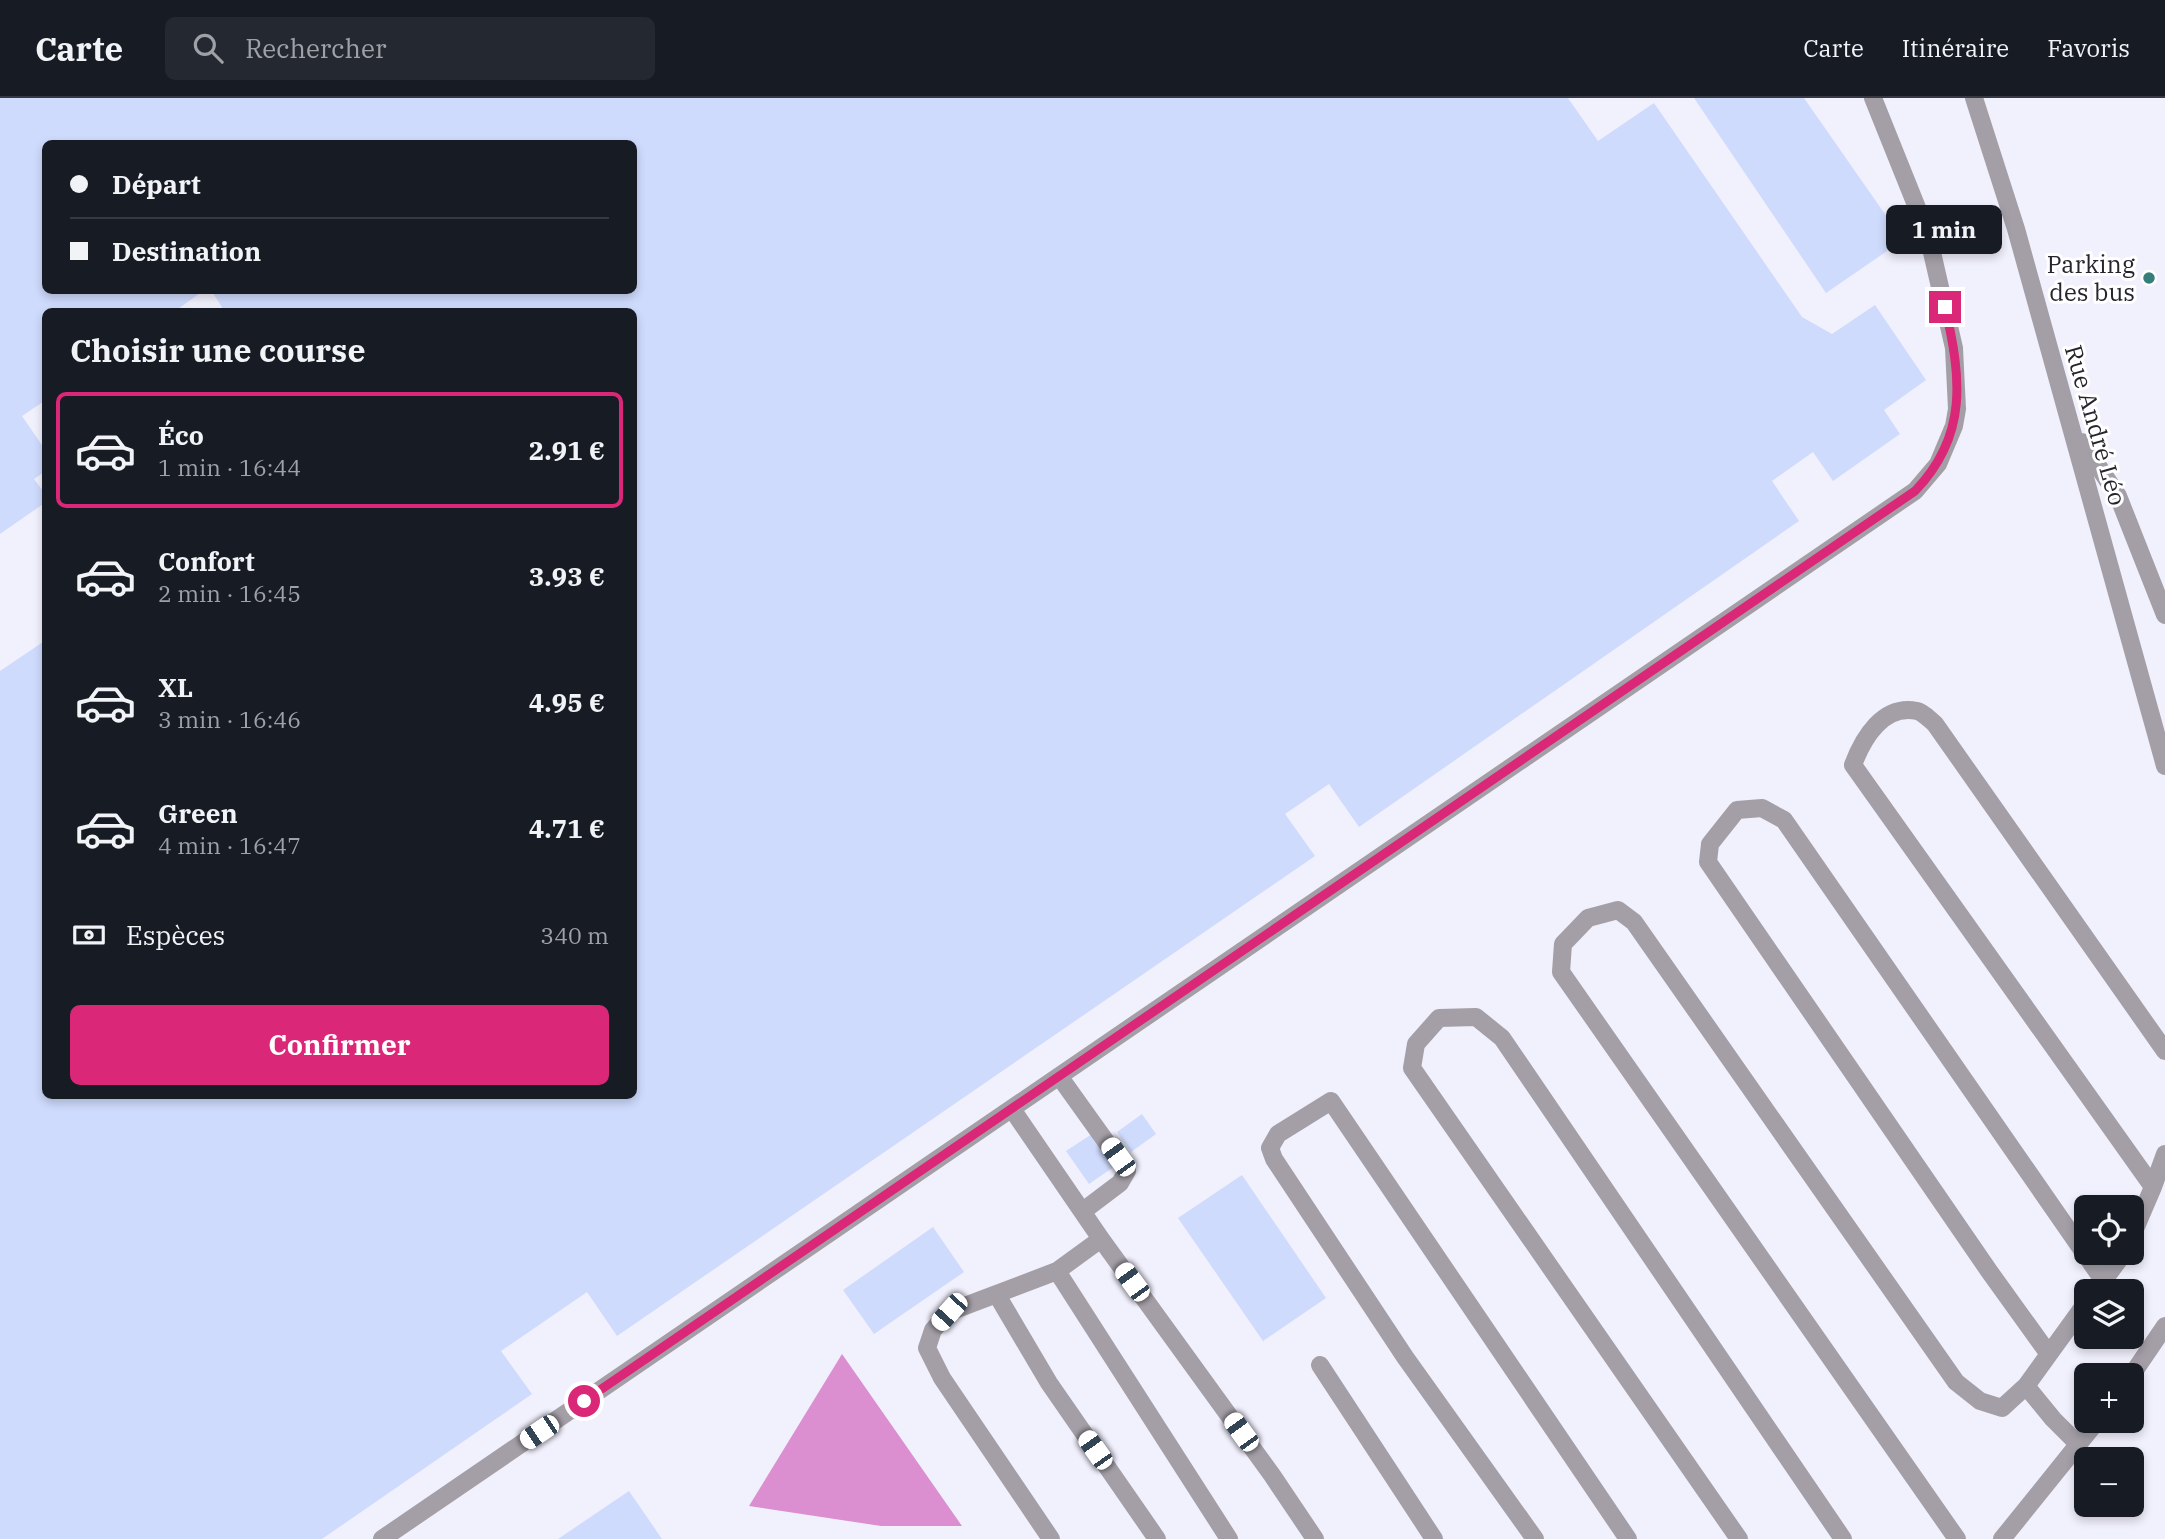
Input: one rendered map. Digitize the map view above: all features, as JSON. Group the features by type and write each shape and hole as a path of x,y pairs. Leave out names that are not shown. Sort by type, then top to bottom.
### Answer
{"street":[{"path":"382,1539 1904,499 1926,480 1938,464 1954,426 1954,348 1928,235 1873,98"},
{"name":"Rue André Léo","path":"1974,98 2016,229 2073,428 2165,766"},
{"path":"2073,428 2118,496 2165,615"},
{"path":"2153,1187 1853,765 1861,743 1873,726 1899,711 1919,711 1935,724 2165,1051"},
{"path":"2048,1353 1708,862 1710,844 1737,810 1762,808 1784,820 2094,1279"},
{"path":"1957,1539 1561,972 1563,944 1588,918 1618,910 1634,922 1956,1382 1980,1401 2002,1408 2026,1386 2074,1319"},
{"path":"1739,1539 1412,1068 1416,1044 1439,1018 1476,1017 1502,1038 1843,1539"},
{"path":"1059,1076 1127,1171 1120,1183 1083,1211"},
{"path":"1535,1539 1405,1357 1274,1159 1270,1148 1278,1134 1331,1101 1628,1539"},
{"path":"1012,1109 1101,1239 1272,1475 1315,1539"},
{"path":"2144,1208 2165,1154"},
{"path":"1051,1539 942,1378 927,1348 933,1330 949,1312 1057,1271 1101,1239"},
{"path":"2104,1279 2115,1265"},
{"path":"1057,1271 1229,1539"},
{"path":"996,1295 1049,1383 1157,1539"},
{"path":"2139,1363 2165,1326"},
{"path":"1320,1364 1434,1539"},
{"path":"2026,1386 2078,1444"},
{"path":"2002,1539 2087,1433"}],"shaded area":[{"path":"842,1354 962,1526 881,1526 749,1506"}],"building":[{"path":"0,98 1568,98 1598,141 1654,103 1802,317 1832,334 1875,305 1926,380 1884,410 1900,434 1833,481 1813,452 1772,481 1799,521 1359,827 1329,784 1285,814 1315,856 617,1336 587,1292 501,1351 532,1394 322,1539 0,1539 0,671 42,643 42,1099 637,1099 637,308 222,308 214,294 637,294 637,140 42,140 42,294 199,294 179,308 42,308 42,403 22,416 42,445 42,474 34,479 42,490 42,505 0,534"},
{"path":"1694,98 1804,98 1903,240 1826,293"},
{"path":"1142,1114 1156,1134 1131,1152 1117,1132"},
{"path":"1092,1134 1115,1166 1089,1184 1066,1151"},
{"path":"1242,1175 1326,1298 1263,1341 1178,1218"},
{"path":"933,1227 964,1272 874,1334 843,1290"},
{"path":"629,1491 662,1539 558,1539"}],"place":[{"name":"Parking des bus","path":"2149,278"}],"route":[{"path":"584,1401 1915,491 1938,464 1954,426 1954,348 1945,307"}]}
